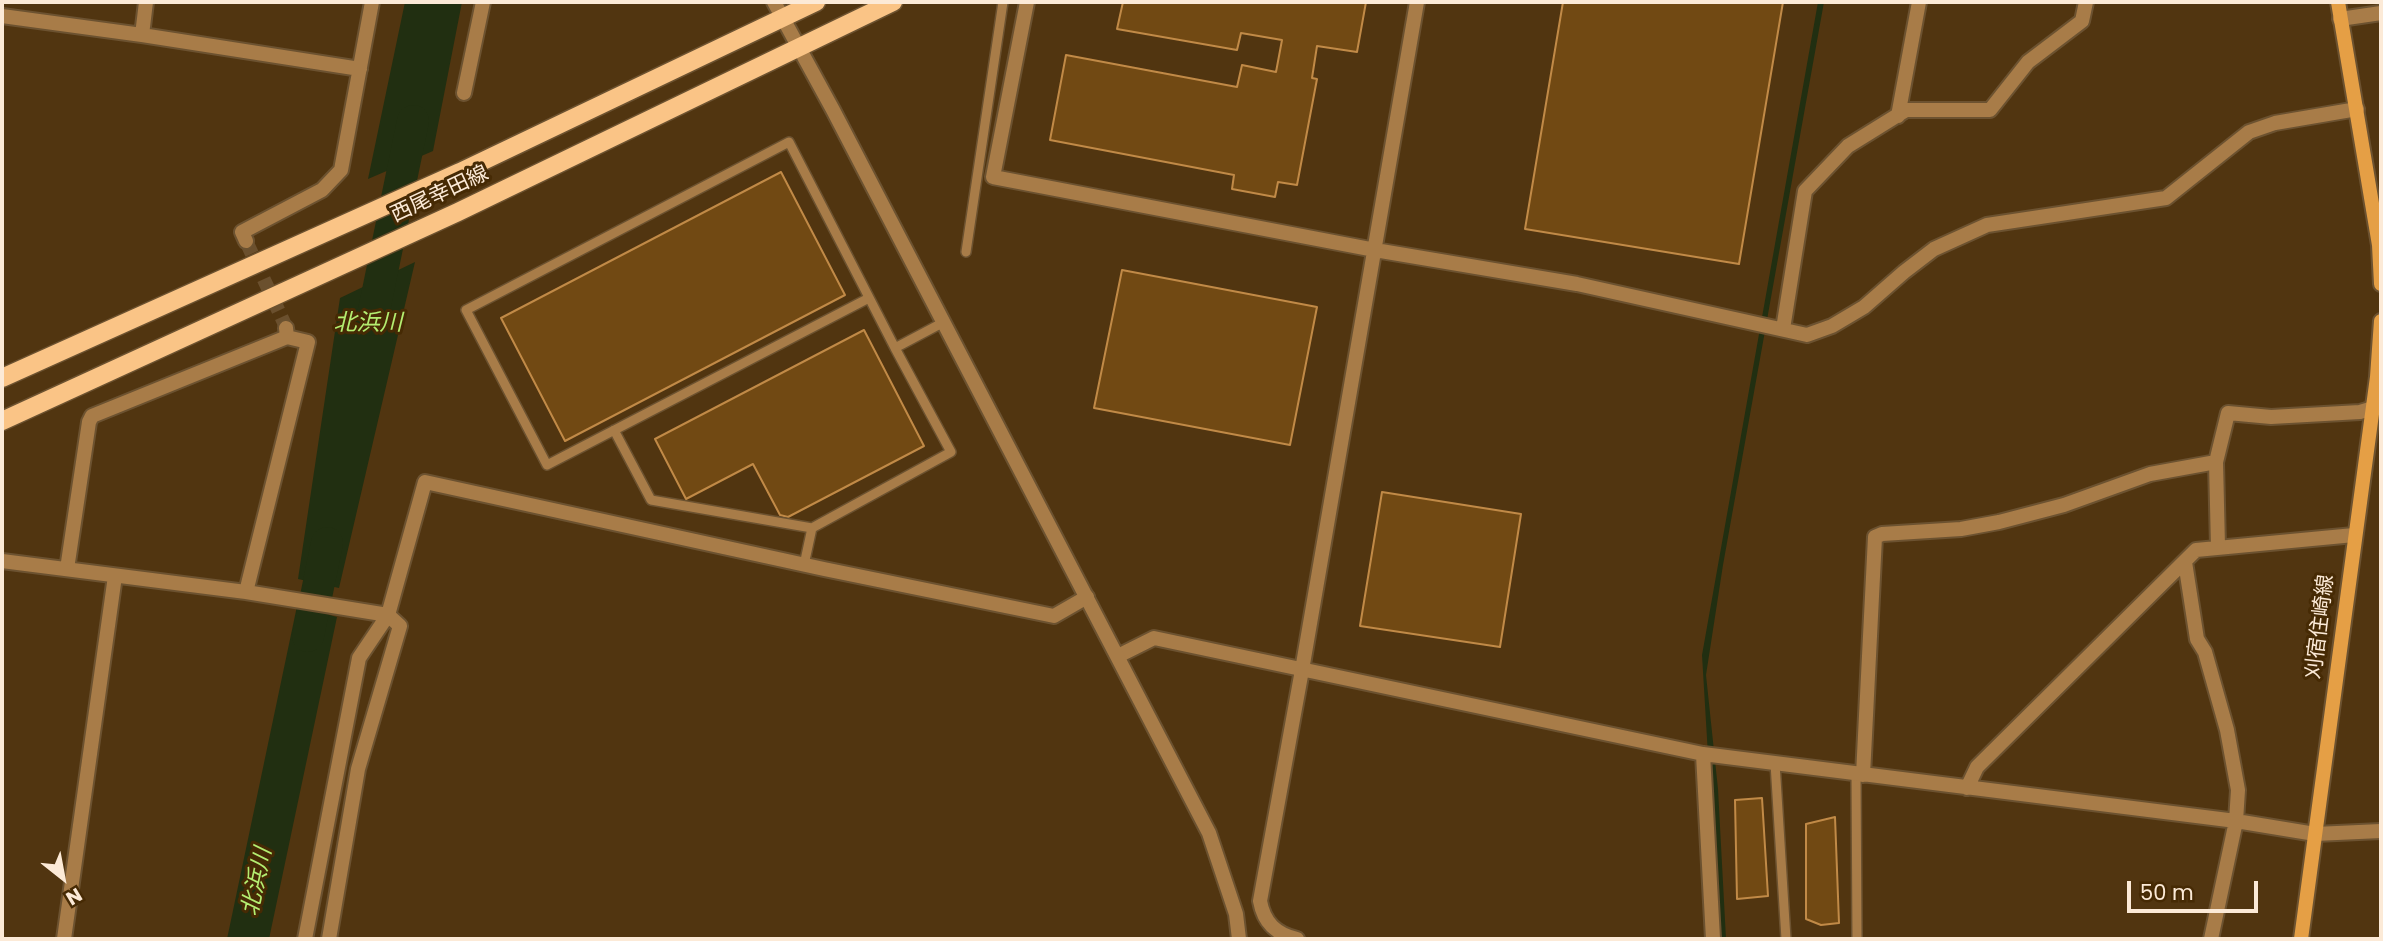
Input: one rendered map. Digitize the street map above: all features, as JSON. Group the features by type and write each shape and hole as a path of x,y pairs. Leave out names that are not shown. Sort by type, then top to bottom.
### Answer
{"main road":[{"name":"西尾幸田線","path":"2,378 460,172 816,2"},
{"name":"西尾幸田線","path":"2,421 458,212 893,2"},
{"path":"2337,2 2379,245 2381,284"},
{"name":"刈宿住崎線","path":"2301,939 2373,408 2381,321"}],"street":[{"path":"142,35 146,2"},
{"path":"246,241 242,232 322,190 341,170 372,2"},
{"path":"464,93 483,2"},
{"path":"774,2 801,48 1209,833 1236,914 1239,939"},
{"path":"1027,2 993,177 1375,250 1577,284 1807,335 1832,326 1864,307 1934,249 1987,225 2166,198 2249,132 2275,122 2357,109"},
{"path":"1297,939 1277,933 1262,913 1260,901 1417,2"},
{"path":"1898,116 1919,2"},
{"path":"1783,329 1805,191 1848,146 1906,110 1990,110 2028,62 2082,21 2086,2"},
{"path":"2340,19 2381,13"},
{"path":"2,16 360,69"},
{"path":"67,569 92,416 287,332 308,342 246,592"},
{"path":"2218,547 2216,463 2228,413 2271,417 2360,412 2373,408"},
{"path":"1859,775 1875,537 1882,534 1961,529 1999,522 2064,505 2150,474 2216,463"},
{"path":"305,939 359,658 388,615 425,482 804,565 1054,616 1087,597"},
{"path":"1967,788 1977,767 2196,550 2354,535"},
{"path":"2,561 246,592 388,615 400,626 358,769 329,939"},
{"path":"2185,562 2197,639 2205,652 2228,730 2238,790 2236,821 2211,939"},
{"path":"64,939 115,576"},
{"path":"1118,656 1154,638 1703,754 2236,821 2315,834 2381,831"},
{"path":"1703,754 1713,939"}],"lane":[{"path":"966,253 1003,2"},
{"path":"614,430 651,500 812,528 951,452 789,142 466,310 547,465 614,430 869,298"},
{"path":"895,348 944,322"},
{"path":"804,565 812,528"},
{"path":"1775,763 1786,939"},
{"path":"1857,939 1859,775"}],"water":[{"path":"405,2 462,2 433,151 368,179"},
{"path":"1818,2 1824,2 1723,565 1706,675 1718,789 1726,939 1719,939 1702,655"},
{"name":"北浜川","path":"415,262 339,588 298,579 340,298"},
{"name":"北浜川","path":"297,606 337,617 269,939 227,939"}],"building":[{"path":"1123,2 1366,2 1357,52 1317,46 1312,78 1317,79 1297,185 1278,182 1275,197 1232,189 1234,175 1050,140 1066,55 1237,87 1242,65 1276,72 1282,40 1241,33 1237,50 1117,29"},
{"path":"1563,2 1783,2 1739,264 1525,229"},
{"path":"781,172 845,295 565,441 501,318"},
{"path":"1122,270 1317,307 1290,445 1094,408"},
{"path":"864,330 924,446 788,517 780,515 753,464 686,499 655,439"},
{"path":"1382,492 1521,514 1500,647 1360,626"},
{"path":"1762,798 1768,896 1737,899 1735,800"},
{"path":"1835,817 1839,923 1821,925 1806,919 1806,824"}],"waterway":[{"name":"北浜川","path":"372,320 413,121"},
{"name":"北浜川","path":"308,636 327,543"}],"tunnel":[{"path":"246,241 286,327"}]}
